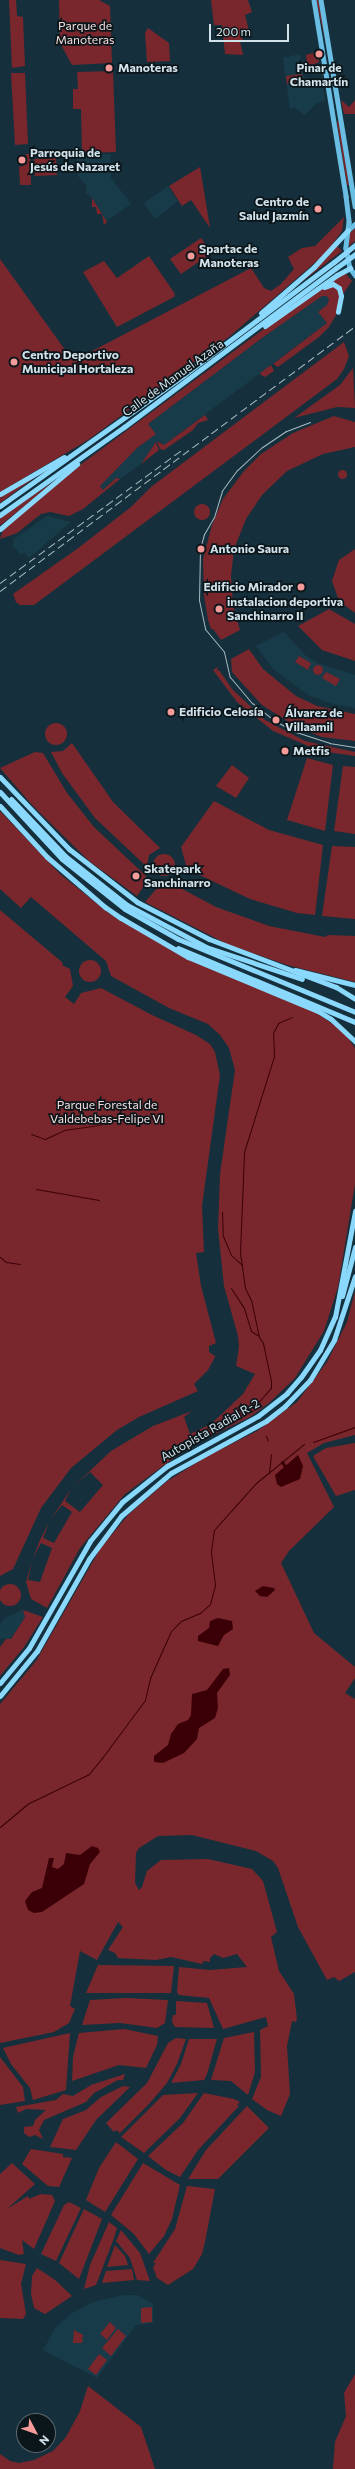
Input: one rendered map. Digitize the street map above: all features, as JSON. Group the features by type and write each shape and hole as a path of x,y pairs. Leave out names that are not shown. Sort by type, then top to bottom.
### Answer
{"highway":[{"path":"240,333 314,267 348,230"},
{"name":"Calle de Manuel Azaña","path":"0,506 240,333 355,245"},
{"name":"Calle de Manuel Azaña","path":"0,515 237,344 355,254"},
{"path":"296,305 337,275 353,267"},
{"path":"237,344 326,285 333,284 340,292 338,312"},
{"path":"0,529 124,427"},
{"path":"0,494 77,450"},
{"path":"0,777 69,849 113,886 173,923 252,956 336,987 353,998"},
{"path":"0,788 65,856 126,905 206,947 326,985 353,998"},
{"path":"0,792 62,859 125,909 178,939 355,1012"},
{"path":"0,806 47,857 92,896 127,922 174,950 318,1011 331,1019 355,1041"},
{"path":"92,896 170,944 355,1022"},
{"path":"252,956 355,985"},
{"path":"312,994 355,1009"},
{"name":"Autopista Radial R-2","path":"0,1683 32,1643 90,1541 122,1502 167,1466 258,1416 282,1397 311,1364 334,1317 355,1211"},
{"path":"334,1317 355,1247"},
{"name":"Autopista Radial R-2","path":"0,1696 37,1651 89,1559 121,1516 171,1473 266,1421 285,1406 310,1380 334,1340 355,1276"}],"main road":[{"path":"314,0 346,196 348,230 346,248 355,275"},
{"path":"321,0 355,206"},
{"path":"348,230 355,224"}],"shaded area":[{"path":"300,54 304,78 309,77 310,82 322,80 325,100 317,103 305,115 295,108 290,109 283,58"},
{"path":"110,154 111,178 131,204 107,221 89,194 86,194 86,185 78,176 77,156"},
{"path":"168,186 178,201 155,219 144,203"},
{"path":"322,296 327,296 330,300 327,305 318,312 327,323 164,445 160,441 156,442 141,464 120,479 116,478 103,490 100,485 137,448 155,434 148,424 262,338"},
{"path":"47,516 71,522 29,558 25,552 21,555 13,546 14,539"},
{"path":"284,632 306,656 317,663 355,675 355,708 333,704 308,695 273,669 256,646"},
{"path":"298,1455 303,1466 300,1479 281,1487 277,1484 275,1475"},
{"path":"263,1586 274,1588 275,1590 267,1597 260,1596 255,1591"},
{"path":"23,1610 25,1617 10,1639 0,1638 0,1625 5,1618"},
{"path":"218,1618 232,1621 233,1629 224,1635 218,1646 198,1641 198,1636 209,1628 210,1621"},
{"path":"229,1668 230,1675 217,1693 218,1708 215,1718 199,1728 197,1739 184,1753 163,1763 154,1762 154,1756 168,1745 171,1734 178,1724 188,1720 191,1715 192,1694 207,1690 223,1669"},
{"path":"92,1846 98,1848 100,1852 90,1864 84,1884 42,1912 34,1913 28,1910 25,1901 32,1892 42,1888 49,1858 54,1858 52,1867 58,1869 64,1864 66,1853 80,1855"},
{"path":"124,2295 137,2295 153,2304 153,2323 136,2325 97,2378 43,2350 56,2327 72,2313 93,2302"}],"green space":[{"path":"9,0 16,0 17,16 23,17 25,66 12,68"},
{"name":"Parque de Manoteras","path":"59,0 99,0 110,6 112,63 72,65 60,43"},
{"path":"211,0 248,0 252,12 245,15 249,31 241,34 243,40 240,41 243,55 225,54 222,25 214,25"},
{"path":"316,0 318,0 322,11 326,43"},
{"path":"148,28 169,43 170,61 147,62 145,33"},
{"path":"320,51 319,62 308,67 306,55"},
{"name":"Parque de Manoteras","path":"113,71 116,152 82,153 81,109 73,109 73,89 78,89 77,72"},
{"path":"11,73 25,73 28,144 15,145"},
{"path":"302,74 303,81 287,84 286,76"},
{"path":"341,100 349,107 355,100 355,114 344,114"},
{"path":"339,120 349,185 347,185 337,122"},
{"path":"26,154 30,154 31,185 20,185 19,167 27,164"},
{"path":"56,158 57,175 35,176 34,159"},
{"path":"200,167 210,228 191,200 182,206 169,186"},
{"path":"92,198 102,214 97,214 96,207 92,207"},
{"path":"102,214 107,222 104,225"},
{"path":"344,217 342,231 326,253 230,336 88,440 0,492 0,259 73,361 251,268 264,288 271,291 281,284 294,269 288,257 302,248 315,246"},
{"path":"355,228 355,241 349,246 349,234"},
{"name":"Spartac de Manoteras","path":"201,238 212,253 181,274 170,259"},
{"path":"337,246 342,251 299,284 318,266"},
{"path":"149,256 175,294 174,297 117,327 83,272 104,261 117,278"},
{"path":"345,273 352,281 343,294 340,286 330,282"},
{"path":"336,286 340,295 336,315 329,327 319,337 278,367 273,364 327,323 318,312 327,305 329,300 327,296 322,296 262,338 148,424 156,434 137,448 100,486 103,490 116,478 120,479 83,509 69,516 50,512 41,514 17,533 0,539 4,528 72,471 272,323 325,287"},
{"path":"344,342 349,356 344,369 337,379 34,605 20,605 16,602 13,594 77,549 131,507 151,487"},
{"path":"271,365 274,371 265,377 261,375 260,373"},
{"path":"353,368 355,408 337,407 294,418 340,385"},
{"path":"205,415 208,420 198,423 193,430 164,450 160,449 157,441 164,445"},
{"path":"334,416 355,422 355,447 323,454 287,471 262,495 246,519 234,549 231,576 233,606 240,630 221,640 213,629 211,629 208,620 204,595 203,559 212,525 223,499 244,471 261,454 293,433"},
{"path":"156,442 159,450 141,464"},
{"path":"45,470 0,503 0,496"},
{"path":"340,470 344,470 346,474 344,478 340,478 338,476 338,472"},
{"path":"56,480 1,525 0,524 0,518"},
{"path":"199,504 205,504 210,509 208,518 205,520 199,520 194,515 194,509"},
{"path":"355,549 355,613 339,601 332,581 339,560"},
{"path":"329,609 355,624 355,661 322,650 298,626"},
{"path":"249,649 263,669 296,696 317,706 355,714 355,741 322,737 295,726 262,705 232,672 231,659"},
{"path":"299,656 311,663 308,670 295,662"},
{"path":"316,665 320,665 323,670 320,675 316,675 313,672 313,668"},
{"path":"218,667 217,671 219,670 232,689 265,720 305,741 355,752 355,756 320,751 273,731 237,702 213,670"},
{"path":"326,672 340,679 336,686 322,678"},
{"path":"56,723 64,726 67,734 64,742 56,745 48,742 45,734 48,726"},
{"path":"72,743 113,802 160,848 149,855 147,867 95,818 62,773 51,752 63,751"},
{"path":"35,752 43,753 67,793 94,827 146,876 144,886 137,896 89,861 33,806 0,768"},
{"path":"307,758 333,765 325,831 287,820"},
{"path":"232,765 249,778 236,798 216,786"},
{"path":"343,766 355,767 355,834 334,831"},
{"path":"214,801 269,830 323,845 315,915 297,913 250,899 187,869 181,847"},
{"path":"0,811 60,874 110,914 180,955 309,1008 343,1031 355,1048 355,1184 338,1287 324,1331 295,1378 269,1403 250,1417 190,1446 125,1494 80,1548 47,1608 31,1599 26,1582 32,1562 28,1580 40,1582 52,1548 41,1543 33,1558 49,1522 43,1538 54,1543 72,1512 62,1505 51,1519 71,1489 65,1501 80,1512 103,1485 90,1472 74,1486 111,1451 153,1426 192,1411 184,1417 190,1434 211,1424 243,1394 255,1374 236,1366 239,1347 238,1336 224,1286 218,1229 220,1174 235,1070 229,1048 220,1035 208,1024 169,1008 111,976 106,961 31,897 21,908 0,889"},
{"path":"332,846 355,847 355,919 322,916"},
{"path":"164,854 172,857 175,865 172,873 164,876 156,873 153,865 156,857"},
{"path":"173,884 216,907 269,926 325,937 328,935 355,936 355,982 287,965 227,944 145,902 158,887"},
{"name":"Parque Forestal de Valdebebas-Felipe VI","path":"0,910 63,963 62,965 70,969 73,986 65,997 74,1004 81,993 101,988 152,1015 196,1035 210,1044 215,1052 220,1075 202,1206 204,1252 196,1253 201,1286 216,1343 209,1346 209,1352 215,1356 214,1359 208,1370 194,1384 198,1391 139,1417 117,1430 71,1468 41,1508 13,1569 0,1576"},
{"path":"86,960 94,960 101,967 101,975 94,982 86,982 79,975 79,967"},
{"path":"355,1291 355,1435 324,1443 307,1453 334,1507 289,1551 281,1563 314,1633 355,1667 355,1678 345,1693 355,1699 355,1972 339,1981 334,1977 327,1980 298,1927 278,1868 273,1861 256,1851 192,1835 158,1836 139,1848 136,1853 135,1883 139,1890 142,1887 147,1871 161,1860 208,1859 252,1869 263,1881 277,1932 271,1937 279,1971 294,1994 297,2019 296,2022 292,2021 287,2046 290,2094 281,2116 267,2110 252,2099 261,2077 260,2030 268,2026 266,2017 223,2029 209,1998 179,1995 177,1992 179,1967 210,1970 247,1967 237,1954 223,1958 214,1954 210,1958 210,1962 204,1961 202,1964 171,1957 156,1960 118,1958 115,1953 108,1950 123,1927 118,1922 97,1960 80,1951 70,2006 75,2009 69,2023 54,2032 0,2043 0,1704 36,1661 100,1549 128,1515 166,1482 204,1458 257,1431 297,1402 327,1362 347,1322"},
{"path":"355,1443 355,1490 336,1496 313,1456 326,1448"},
{"path":"10,1584 18,1587 21,1595 18,1603 10,1606 2,1603 -1,1595 2,1587"},
{"path":"23,1610 43,1617 24,1647 0,1676 0,1647 6,1639 11,1639 25,1617"},
{"path":"98,1965 174,1966 171,1993 86,1993"},
{"path":"126,1998 168,2000 165,2023 157,2028 120,2023 82,2025 90,2000"},
{"path":"176,2001 207,2003 214,2028 175,2027 172,2022 173,2015 176,2015"},
{"path":"124,2029 158,2036 157,2045 146,2068 119,2065 72,2081 73,2057 79,2033"},
{"path":"254,2032 255,2072 248,2095 231,2081 211,2080 224,2038"},
{"path":"70,2033 66,2090 33,2100 30,2088 11,2064 3,2048"},
{"path":"176,2038 186,2039 177,2064 167,2083 149,2104 120,2133 116,2130 114,2132 106,2123 147,2083 168,2043"},
{"path":"189,2039 217,2039 207,2074 204,2080 171,2083 181,2064"},
{"path":"0,2057 23,2087 25,2101 0,2105"},
{"path":"125,2074 123,2080 118,2080 94,2093 86,2102 44,2120 39,2130 43,2139 35,2135 29,2137 24,2133 24,2127 33,2126 35,2120 46,2110 26,2109 18,2113 16,2107 56,2100 63,2094 73,2096 91,2085"},
{"path":"123,2086 130,2087 96,2120 76,2150 50,2147 63,2119 86,2110 101,2097"},
{"path":"198,2093 180,2118 144,2153 121,2137 163,2095"},
{"path":"204,2093 234,2099 240,2102 237,2105 239,2106 198,2150 180,2177 166,2170 148,2156 183,2123"},
{"path":"247,2106 269,2128 218,2179 188,2179 206,2150"},
{"path":"116,2142 138,2159 105,2212 86,2200 99,2168"},
{"path":"31,2149 63,2154 63,2157 72,2158 59,2187 48,2186 22,2164"},
{"path":"12,2163 35,2184 7,2209 28,2196 29,2199 41,2194 52,2195 55,2201 34,2249 22,2240 24,2254 19,2255 0,2248 0,2174"},
{"path":"143,2163 180,2185 172,2219 164,2236 149,2254 134,2234 111,2215"},
{"path":"187,2186 215,2189 205,2242 202,2254 193,2269 168,2285 157,2278 153,2267 156,2263 153,2263 175,2229"},
{"path":"69,2202 81,2208 56,2261 41,2254 64,2205"},
{"path":"84,2209 102,2219 79,2279 59,2263"},
{"path":"109,2222 117,2228 114,2238 96,2285 84,2289 90,2265"},
{"path":"121,2230 140,2253 150,2281 137,2280 130,2258 116,2241"},
{"path":"115,2245 125,2256 128,2265 107,2267"},
{"path":"0,2260 26,2264 21,2284 26,2314 23,2319 0,2318"},
{"path":"37,2268 55,2280 72,2296 45,2314 34,2308 31,2294 32,2276"},
{"path":"132,2269 134,2280 102,2283 106,2271"},
{"path":"152,2307 152,2322 141,2323 141,2308"},
{"path":"110,2322 116,2328 107,2340 100,2334"},
{"path":"118,2329 126,2336 111,2356 102,2348"},
{"path":"74,2330 83,2335 82,2343 73,2343"},
{"path":"99,2354 107,2360 96,2375 88,2369"},
{"path":"355,2374 355,2469 333,2469 335,2442 346,2416 344,2393"},
{"path":"88,2386 141,2427 155,2469 0,2469 0,2454 10,2461 19,2463 34,2460 49,2453 56,2453 56,2448 66,2437 80,2411"}],"waterway":[{"path":"256,1405 271,1388 271,1381 263,1343 259,1337 251,1300 245,1288 240,1253 244,1152 274,1056 273,1033 278,1023 292,1017"},
{"path":"31,1134 45,1139 64,1130 99,1125 122,1116"},
{"path":"36,1189 99,1200"},
{"path":"222,1212 223,1236 231,1255 242,1265"},
{"path":"0,1257 6,1262 20,1264"},
{"path":"231,1288 244,1308 251,1331 259,1336"},
{"path":"313,1442 355,1427"},
{"path":"266,1436 268,1441"},
{"path":"0,1827 27,1804 89,1774 102,1758 145,1700 150,1678 171,1631 181,1621 200,1613 210,1604 215,1585 211,1551 214,1530 256,1483 304,1444"},
{"path":"269,1473 271,1454"},
{"path":"282,1462 286,1468"}],"tram line":[{"path":"310,422 286,431 262,447 237,470 222,491 214,517 204,534 200,549 199,600 205,629 224,652 230,677 252,703 275,721 296,732 329,743 355,747"}],"railway":[{"path":"0,591 355,326"},
{"path":"0,583 182,450"}],"place":[{"name":"Pinar de Chamartín","path":"319,54"},
{"name":"Manoteras","path":"109,68"},
{"name":"Parroquia de Jesús de Nazaret","path":"22,160"},
{"name":"Centro de Salud Jazmín","path":"318,209"},
{"name":"Spartac de Manoteras","path":"191,256"},
{"name":"Centro Deportivo Municipal Hortaleza","path":"14,362"},
{"name":"Antonio Saura","path":"201,549"},
{"name":"Edificio Mirador","path":"301,587"},
{"name":"instalacion deportiva Sanchinarro II","path":"219,609"},
{"name":"Edificio Celosía","path":"171,712"},
{"name":"Álvarez de Villaamil","path":"276,720"},
{"name":"Metfis","path":"285,751"},
{"name":"Skatepark Sanchinarro","path":"136,876"}]}
